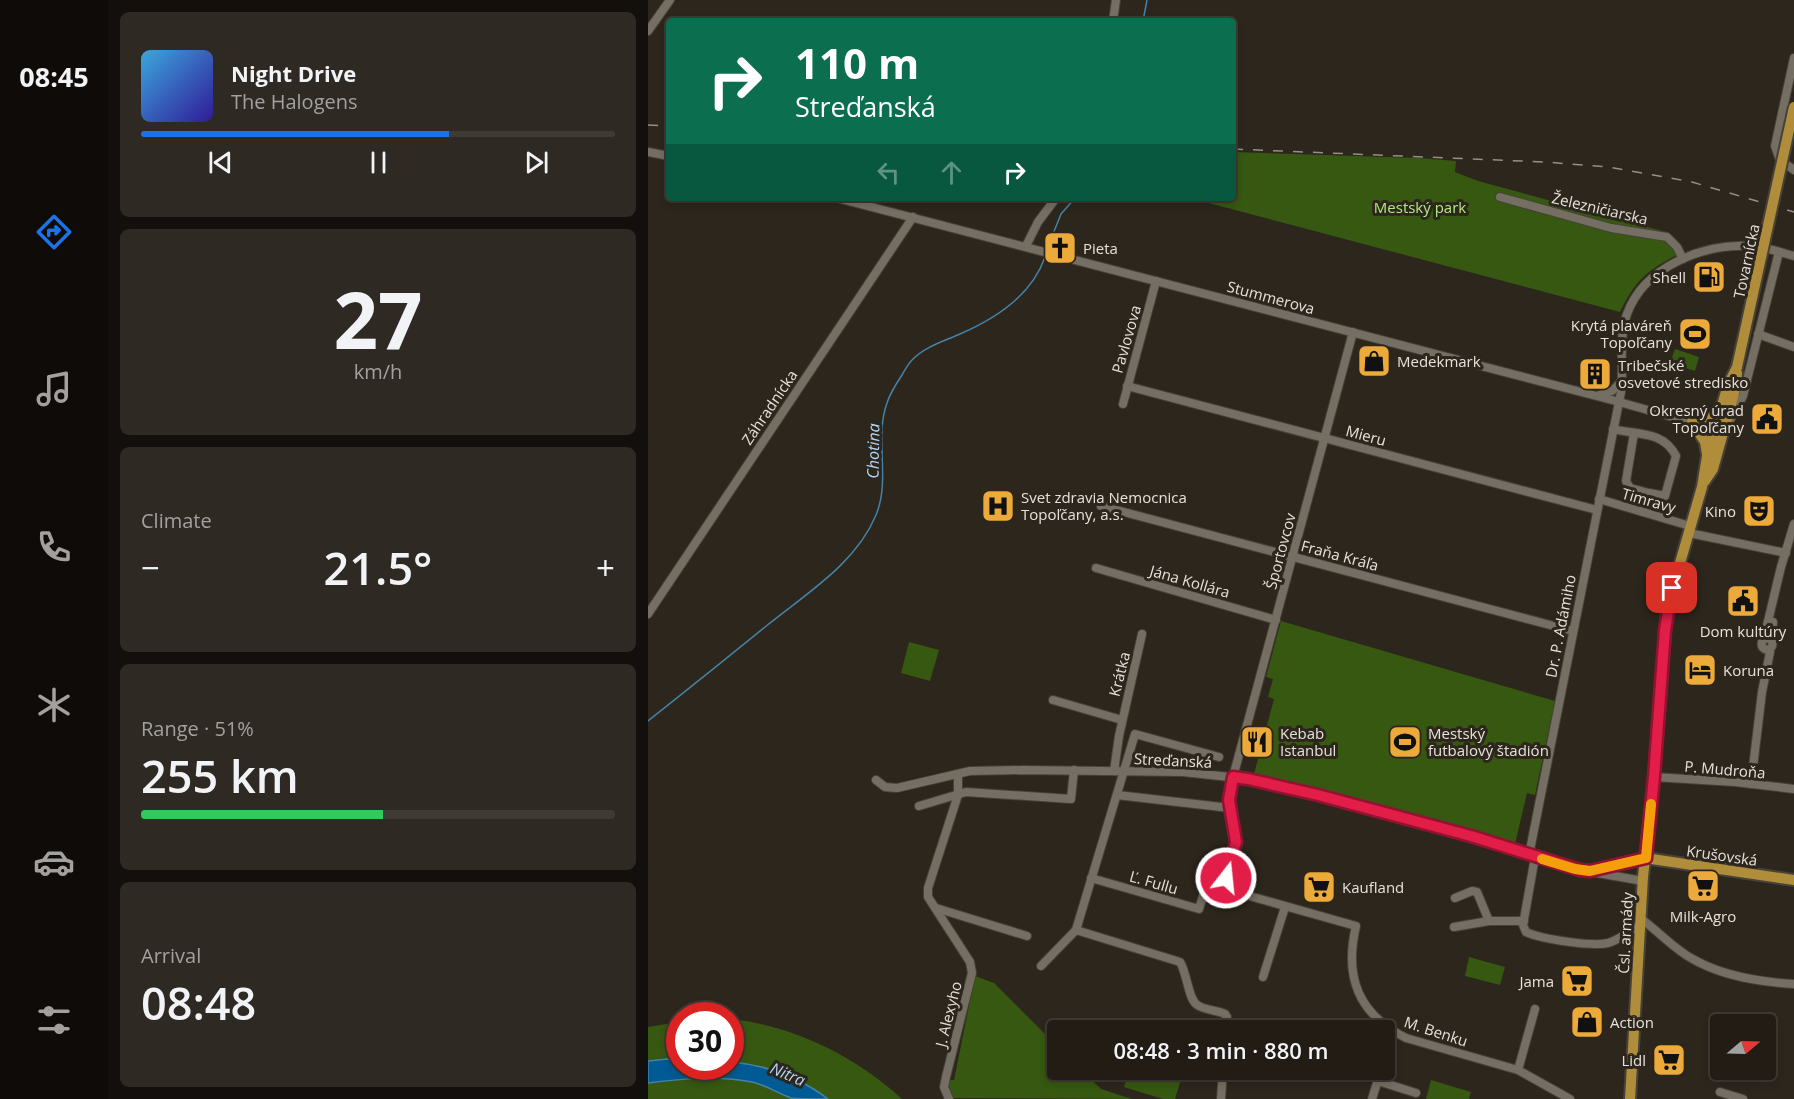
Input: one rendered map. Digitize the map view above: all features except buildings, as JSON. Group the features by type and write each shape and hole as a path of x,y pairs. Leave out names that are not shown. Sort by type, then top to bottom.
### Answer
{"main road":[{"name":"Tovarnícka","path":"1719,430 1736,386 1737,367 1794,106"},
{"name":"Tovarnícka","path":"1719,430 1721,409 1728,385 1737,367"},
{"path":"1695,423 1712,417 1721,409"},
{"path":"1695,423 1719,430"},
{"path":"1695,423 1705,442 1707,456"},
{"name":"Čsl. armády","path":"1630,1099 1643,881 1654,777 1667,608 1702,487 1707,456 1719,430"},
{"name":"Čsl. armády","path":"1702,487 1713,469 1719,430"},
{"name":"Krušovská","path":"1646,858 1794,879"}],"street":[{"path":"648,31 669,0"},
{"path":"1113,18 1116,0"},
{"path":"1793,166 1780,160 1775,146 1794,58"},
{"path":"648,152 666,155"},
{"name":"Železničiarska","path":"1500,197 1611,228 1667,237 1677,247 1683,259"},
{"name":"Stummerova","path":"848,201 1040,249 1695,423"},
{"path":"1026,246 1038,222 1054,201"},
{"name":"Záhradnícka","path":"648,614 913,218"},
{"name":"Dr. P. Adámiho","path":"1532,856 1541,795 1622,381 1622,339 1629,308 1653,277 1683,259 1730,246 1760,247 1794,256"},
{"path":"1719,430 1743,396 1779,252"},
{"name":"Pavlovova","path":"1123,404 1156,281"},
{"name":"Športovcov","path":"1228,884 1226,878 1236,842 1229,800 1233,777 1353,332"},
{"path":"1758,334 1794,347"},
{"path":"1597,396 1612,391 1622,381"},
{"name":"Mieru","path":"1127,386 1597,510"},
{"path":"1613,429 1641,432 1670,445 1676,456 1665,496 1630,488 1626,484 1634,433"},
{"path":"1643,512 1649,493"},
{"name":"Timravy","path":"1599,499 1643,512 1689,530 1786,553"},
{"name":"Fraňa Kráľa","path":"1101,506 1573,631"},
{"path":"1768,639 1780,567 1784,562 1794,524"},
{"name":"Jána Kollára","path":"1096,568 1276,620"},
{"name":"Krátka","path":"1114,771 1122,720 1142,634"},
{"path":"1751,784 1762,692 1770,652"},
{"name":"Krátka","path":"1053,700 1122,720"},
{"name":"Streďanská","path":"1124,771 1135,734 1219,757"},
{"path":"919,806 966,792 1071,799 1074,770"},
{"name":"Streďanská","path":"876,780 885,787 897,789 970,771 1183,772 1233,777 1305,792 1460,833 1575,869 1643,881"},
{"path":"1041,966 1076,930 1124,771"},
{"name":"J. Alexyho","path":"949,1099 945,1087 946,1077 972,973 970,962 928,897 928,888 958,795 958,774"},
{"name":"P. Mudroňa","path":"1654,777 1794,789"},
{"path":"1117,795 1230,808"},
{"path":"1532,856 1523,925 1526,932 1553,939 1600,945 1611,943 1640,925 1656,929 1690,958 1711,967 1757,980 1794,984"},
{"name":"Streďanská","path":"1590,871 1646,858"},
{"name":"Ľ. Fullu","path":"1091,878 1199,909 1203,896 1217,896 1218,890 1228,884"},
{"path":"1228,884 1239,893 1285,907 1263,977"},
{"path":"1455,898 1472,891 1477,892 1489,921"},
{"name":"M. Benku","path":"1285,907 1356,926 1352,949 1353,976 1364,1003 1377,1020"},
{"path":"936,908 1027,936"},
{"path":"1454,927 1489,921 1524,921"},
{"path":"1640,925 1656,929"},
{"path":"1076,930 1180,962 1185,969 1192,999 1197,1006 1225,1014 1227,1020"},
{"path":"1518,1070 1535,1008"},
{"name":"M. Benku","path":"1395,1032 1406,1038 1518,1070 1565,1098"},
{"path":"1221,1099 1222,1080"},
{"path":"1372,1099 1378,1081 1416,1093"},
{"path":"1720,1092 1743,1099"}],"green space":[{"name":"Mestský park","path":"1236,152 1456,161 1455,172 1478,181 1666,232 1677,255 1642,278 1620,312 1201,201 1236,201"},
{"path":"1675,349 1699,357 1695,371 1670,363"},
{"name":"Mestský futbalový štadión","path":"1281,621 1555,701 1535,795 1527,793 1515,844 1254,774 1274,699 1268,697 1273,679 1266,677"},
{"path":"909,642 939,650 930,681 901,673"},
{"path":"1469,957 1505,967 1500,985 1465,976"},
{"path":"975,976 994,983 1047,1036 1047,1080 1092,1080 1101,1089 1132,1099 952,1098 947,1091 948,1080 954,1080"},
{"path":"744,1021 778,1028 822,1046 864,1069 902,1099 648,1099 648,1027 666,1024 666,1080 744,1080"},
{"path":"1126,1080 1181,1080 1175,1099 1163,1099 1124,1087"},
{"path":"1431,1080 1471,1092 1469,1099 1426,1099"}],"water":[{"path":"666,1059 666,1080 677,1080 648,1083 648,1061"},
{"path":"744,1064 770,1069 794,1078 828,1099 791,1098 757,1083 739,1080 744,1080"}],"waterway":[{"name":"Chotina","path":"1144,18 1147,0"},
{"name":"Chotina","path":"1047,249 1061,214 1072,201"},
{"name":"Chotina","path":"648,721 828,577 856,549 867,533 880,501 883,473 883,417 895,385 917,355 986,321 1011,304 1031,283 1045,257"}],"railway":[{"path":"648,125 666,126"},
{"path":"1236,149 1545,162 1608,167 1692,182 1794,212"}],"slow traffic":[{"path":"1542,859 1590,871 1646,858 1651,804"}],"place":[{"name":"Pieta","path":"1060,248"},
{"name":"Shell","path":"1709,277"},
{"name":"Krytá plaváreň Topoľčany","path":"1695,334"},
{"name":"Medekmark","path":"1374,361"},
{"name":"Tribečské osvetové stredisko","path":"1595,374"},
{"name":"Okresný úrad Topoľčany","path":"1767,419"},
{"name":"Svet zdravia Nemocnica Topoľčany, a.s.","path":"998,506"},
{"name":"Kino","path":"1759,511"},
{"name":"Dom kultúry","path":"1743,601"},
{"name":"Koruna","path":"1700,670"},
{"name":"Kebab Istanbul","path":"1257,742"},
{"name":"Mestský futbalový štadión","path":"1405,742"},
{"name":"Milk-Agro","path":"1703,886"},
{"name":"Kaufland","path":"1319,887"},
{"name":"Jama","path":"1577,981"},
{"name":"Action","path":"1587,1022"},
{"name":"Lidl","path":"1669,1060"}],"route":[{"path":"1226,878 1236,842 1229,800 1233,777 1318,795 1471,836 1580,870 1590,871 1646,858 1667,608 1672,588"}],"water label":[{"name":"Nitra","path":"788,1074"}]}
